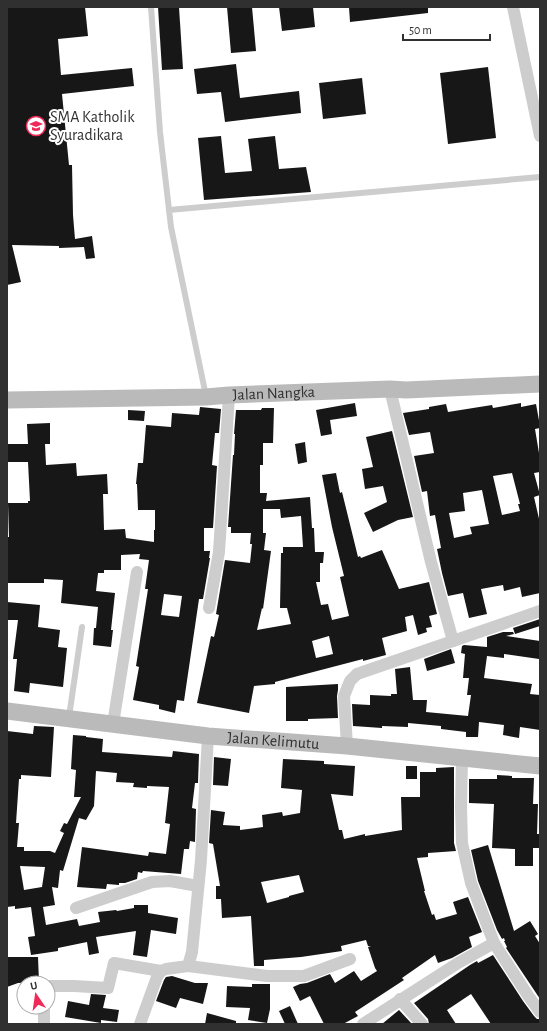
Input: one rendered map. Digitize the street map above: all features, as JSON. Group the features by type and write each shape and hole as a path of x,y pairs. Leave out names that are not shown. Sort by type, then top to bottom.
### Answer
{"street":[{"path":"513,7 540,136"},
{"name":"Jalan Nangka","path":"7,400 206,397 540,384"},
{"path":"390,389 431,562 453,641"},
{"path":"209,608 219,552 229,395"},
{"path":"113,724 137,572"},
{"path":"347,746 344,696 350,681 357,674 540,611"},
{"name":"Jalan Kelimutu","path":"7,711 208,736 347,746 540,766"},
{"path":"188,966 192,952 201,860 208,736"},
{"path":"462,758 462,842 471,883 494,942 528,997 540,1012"},
{"path":"76,908 152,882 170,881 198,886"},
{"path":"363,1024 400,999 494,942"},
{"path":"56,986 108,988 114,963 161,971 188,966 267,976 304,976 350,960"},
{"path":"140,1024 157,977 161,971"},
{"path":"400,999 422,1024"}],"lane":[{"path":"151,7 160,132 171,227 206,397"},
{"path":"169,210 540,178"},
{"path":"69,719 82,627"}],"building":[{"name":"SMA Katholik Syuradikara","path":"7,7 85,7 88,36 58,39 61,75 132,68 134,86 62,94 69,165 72,165 75,239 92,236 95,258 86,259 84,247 59,248 59,246 12,245 21,282 7,285"},
{"path":"158,7 179,7 183,69 162,70"},
{"path":"227,7 252,7 256,51 231,53"},
{"path":"279,7 313,7 315,27 282,31"},
{"path":"349,7 428,7 428,13 350,22"},
{"path":"236,64 240,98 299,91 301,113 225,122 221,92 197,94 194,69"},
{"path":"488,67 496,138 448,144 440,73"},
{"path":"362,78 366,114 323,119 319,83"},
{"path":"221,136 225,173 252,171 248,139 275,136 279,169 306,167 311,192 204,200 198,138"},
{"path":"355,403 357,416 330,420 332,434 321,436 316,410"},
{"path":"521,403 521,407 536,404 540,426 540,428 535,429 540,459 540,472 534,473 540,495 534,497 540,523 540,593 522,597 520,587 504,591 503,585 481,589 487,614 469,618 463,593 448,596 437,549 441,548 435,515 430,516 427,491 422,492 414,456 434,453 430,432 409,435 403,413 429,409 429,407 446,404 448,412 492,405 493,408","holes":["512,473 520,504 518,504 520,511 502,515 493,476","482,490 489,524 470,527 472,534 454,538 449,513 465,511 463,493"]},
{"path":"200,407 221,409 219,433 215,433 212,465 217,466 213,528 204,528 204,551 210,551 210,558 203,599 199,599 184,701 177,700 175,713 159,709 159,705 133,700 139,667 136,666 148,589 145,589 149,560 139,559 140,554 121,555 121,570 104,570 104,573 98,573 96,591 115,593 111,630 113,630 111,647 93,645 94,628 96,628 98,607 61,603 63,580 44,579 44,583 7,583 7,537 9,537 8,503 28,503 28,501 30,501 28,462 7,462 7,444 28,444 27,424 50,423 50,444 45,444 46,465 76,463 77,476 107,474 108,494 103,494 104,530 125,529 126,538 154,542 155,510 138,510 136,484 138,463 143,463 146,425 171,427 172,413 199,415","holes":["164,594 182,596 179,617 161,615"]},
{"path":"262,408 274,408 273,443 263,443 263,465 260,465 260,493 267,493 266,501 310,497 315,552 324,552 323,563 320,563 320,582 316,582 321,605 328,604 332,620 349,616 340,577 344,576 332,527 322,475 336,473 358,557 360,556 361,558 382,550 399,589 429,582 437,614 429,616 432,627 426,628 427,632 418,635 413,615 405,617 407,631 382,638 386,655 363,661 363,659 275,682 275,684 254,686 249,713 197,703 211,636 214,637 219,615 216,614 225,560 250,563 252,544 250,544 251,533 231,533 231,527 228,527 236,410 261,410","holes":["263,509 280,509 281,518 301,516 303,547 283,547 283,553 281,553 280,608 287,608 291,624 257,630 262,608 263,609 271,551 264,550 266,533 263,533","329,636 333,654 316,658 312,641"]},
{"path":"128,410 145,411 144,421 128,420"},
{"path":"392,431 413,517 398,520 373,532 364,513 387,502 383,486 365,489 362,469 373,467 366,437"},
{"path":"305,442 307,462 298,464 295,444"},
{"path":"7,602 40,605 38,627 60,630 58,647 67,648 63,687 30,683 29,693 14,691 17,659 13,659 18,620 7,620"},
{"path":"540,619 540,626 515,634 513,628"},
{"path":"503,632 513,632 514,634 506,636 540,641 539,659 504,654 504,658 487,656 484,678 532,684 530,694 540,695 540,730 520,727 519,738 503,735 504,725 479,722 478,737 466,737 466,732 441,729 441,726 408,723 408,727 382,726 382,728 353,726 352,704 370,705 370,695 391,696 391,694 397,694 395,669 410,667 413,700 427,700 426,712 468,716 471,695 467,695 469,678 463,678 465,654 461,653 462,646 487,647 487,637"},
{"path":"451,649 455,663 427,671 424,659"},
{"path":"338,684 338,718 308,719 308,721 286,721 286,687"},
{"path":"34,726 54,727 51,777 21,775 21,779 19,779 16,823 19,823 17,847 24,847 24,851 50,851 55,853 64,833 60,831 64,823 67,824 81,797 74,797 76,770 71,769 73,735 103,739 102,752 172,757 173,751 199,754 198,783 195,783 192,808 196,809 195,842 190,841 189,849 184,849 181,874 143,871 142,873 138,872 137,879 125,883 119,883 119,885 107,884 106,889 77,887 82,847 148,856 149,852 166,854 170,824 165,823 169,787 133,787 134,783 116,782 117,773 96,771 94,806 86,820 79,818 63,871 60,870 58,888 52,887 55,905 43,907 46,925 77,919 79,926 100,922 98,912 134,908 134,905 148,905 148,913 178,918 176,934 151,930 147,957 133,955 136,931 96,937 99,953 89,955 87,942 58,948 58,951 31,955 28,937 35,936 31,907 15,909 15,906 7,907 7,731 33,734","holes":["20,866 45,867 42,887 24,890"]},
{"path":"214,757 231,759 228,786 213,785"},
{"path":"283,759 324,761 324,764 355,766 353,796 331,794 339,830 342,830 344,839 365,834 365,836 402,830 401,797 420,797 420,772 436,772 436,768 454,767 454,843 456,851 428,853 428,857 417,858 424,891 432,915 434,914 436,920 457,914 453,902 468,897 482,932 469,937 472,947 452,958 438,963 435,955 402,978 404,980 355,1012 358,1016 343,1024 324,1024 310,996 300,1001 293,987 330,974 335,983 354,971 361,981 377,971 368,947 371,946 368,946 366,940 341,946 342,951 301,957 264,960 264,966 254,966 251,916 222,918 221,899 216,899 216,886 220,886 213,844 209,843 211,810 225,812 223,825 240,826 240,830 263,827 262,815 282,812 283,816 300,813 302,790 281,788","holes":["299,875 304,892 267,903 261,882"]},
{"path":"406,766 417,766 417,779 406,779"},
{"path":"497,775 512,776 512,778 534,778 533,804 538,804 537,834 540,834 539,848 533,848 533,866 515,866 515,849 492,848 494,804 469,803 469,779 497,779"},
{"path":"488,845 514,931 530,921 538,934 535,936 540,944 540,999 506,948 504,938 502,939 497,930 478,881 471,850"},
{"path":"493,955 534,1016 537,1019 540,1019 540,1024 491,1024 471,994 447,1010 456,1024 429,1024 428,1019 414,1003 470,965 477,961 478,963"},
{"path":"7,957 38,957 39,975 16,975 16,984 7,987"},
{"path":"172,976 195,983 208,983 203,1004 180,998 176,1008 156,1001 164,980 166,977"},
{"path":"252,984 270,984 270,1009 267,1023 248,1020 250,1008 226,1007 227,986 252,987"},
{"path":"91,994 106,995 103,1008 119,1010 117,1022 101,1020 101,1023 65,1017 68,1001 89,1005"},
{"path":"290,1006 298,1024 285,1024 279,1011"},
{"path":"399,1010 412,1024 382,1024"},
{"path":"207,1013 236,1021 236,1024 205,1024"}],"place":[{"name":"SMA Katholik Syuradikara","path":"36,126"}]}
